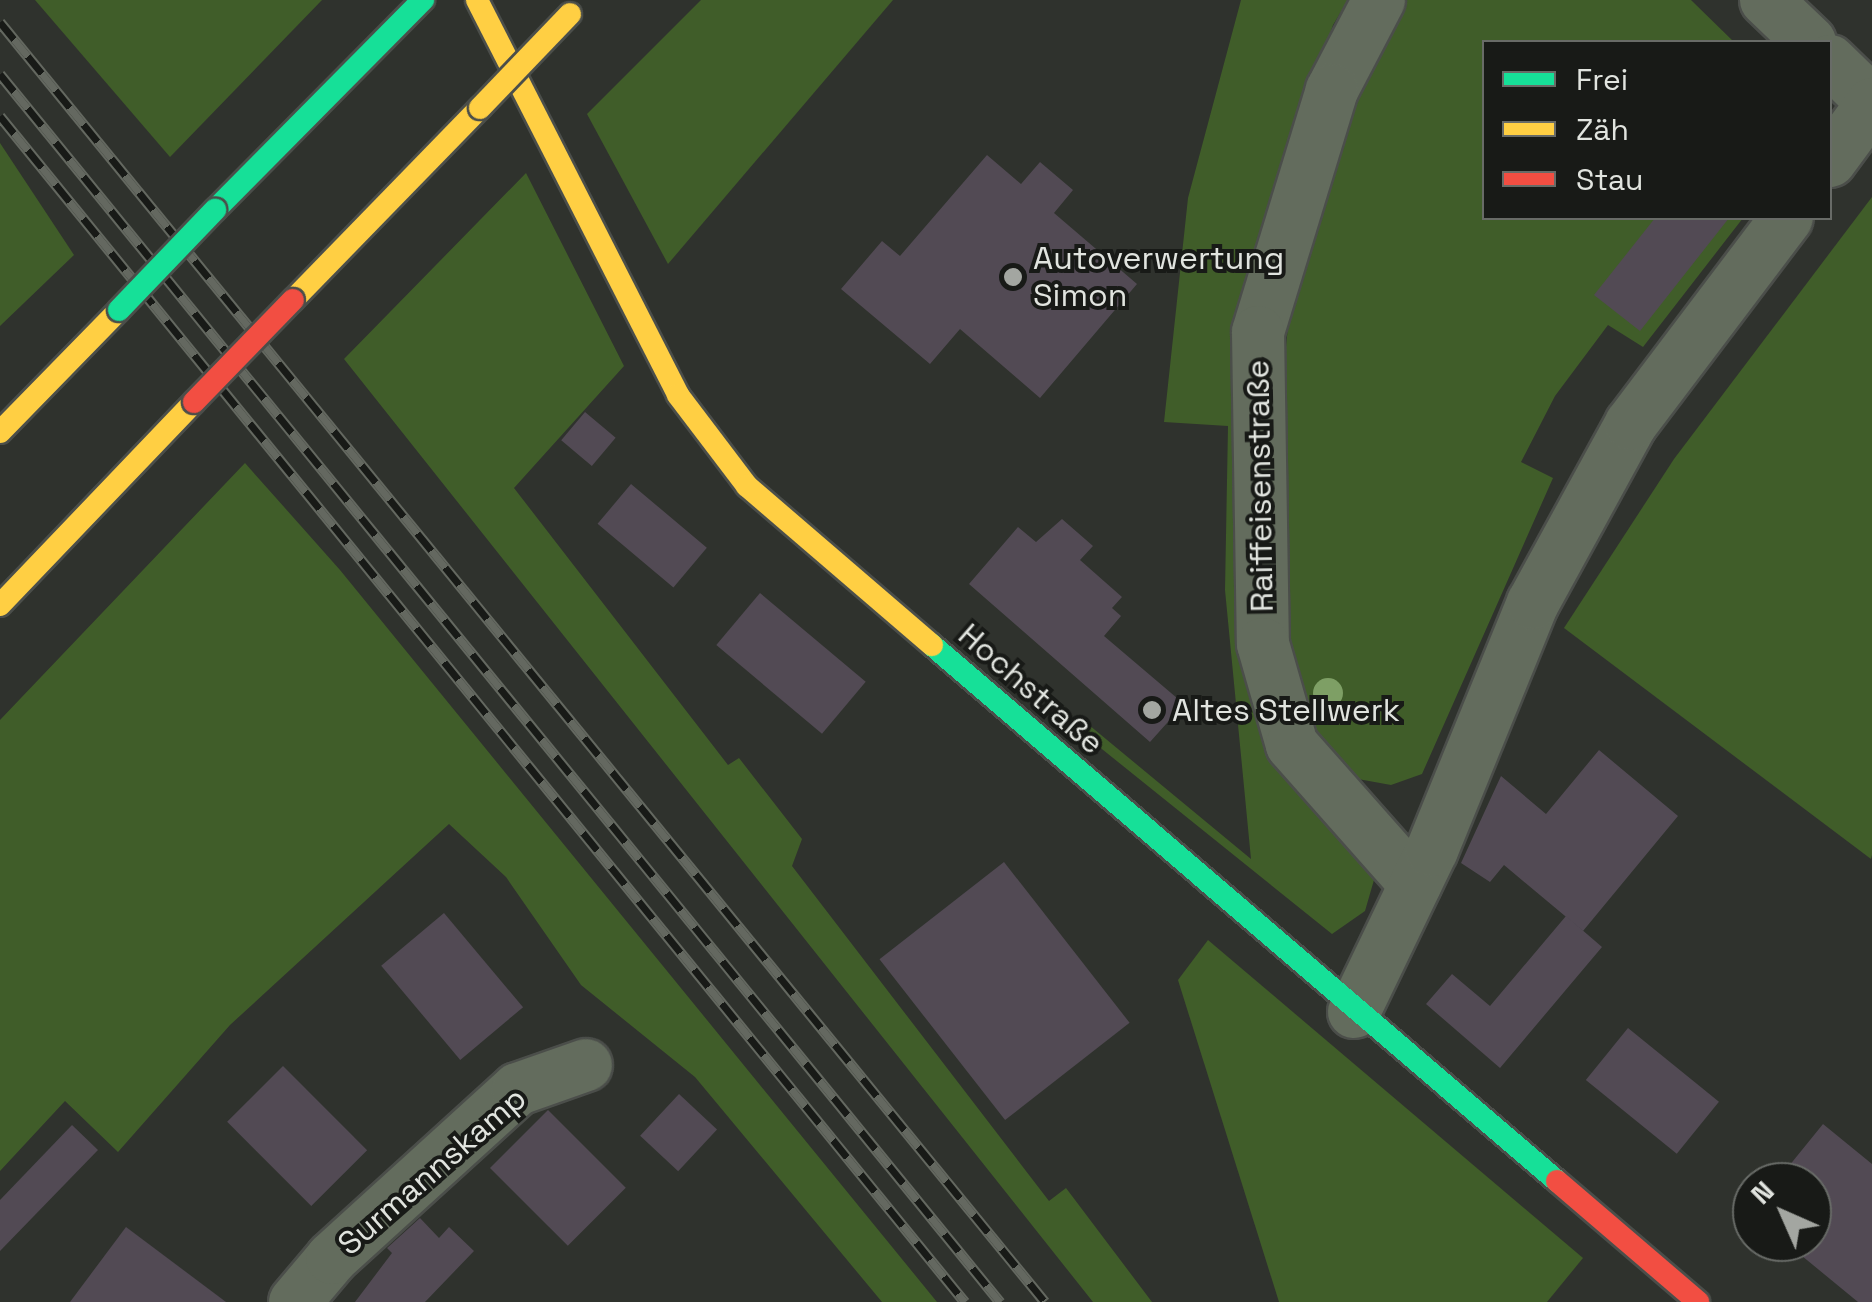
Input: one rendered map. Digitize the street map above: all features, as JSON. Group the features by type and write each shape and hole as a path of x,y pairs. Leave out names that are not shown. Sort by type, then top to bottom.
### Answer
{"main road":[{"path":"0,432 422,0"},
{"name":"Hochstraße","path":"477,0 678,395 748,486 1354,1012 1698,1302"},
{"path":"0,606 576,7"}],"street":[{"name":"Raiffeisenstraße","path":"1379,0 1332,90 1258,332 1263,644 1292,745 1415,884"},
{"path":"1766,0 1808,40"},
{"path":"1832,63 1872,103 1832,157"},
{"path":"1354,1012 1415,884 1534,603 1631,424 1784,220"},
{"name":"Surmannskamp","path":"295,1302 332,1258 518,1089 586,1065"}],"green space":[{"path":"35,0 322,0 170,157"},
{"path":"701,0 893,0 668,264 587,114"},
{"path":"1241,0 1348,0 1333,25 1285,160 1242,630 1376,873 1365,911 1332,934 1082,733 1089,725 1251,859 1225,590 1228,426 1164,422 1188,198"},
{"path":"1395,0 1691,0 1732,40 1482,40 1482,220 1741,220 1643,347 1608,325 1555,396 1521,462 1553,478 1422,774 1391,785 1358,779 1335,765 1310,735 1293,691 1281,599 1277,440 1291,295 1323,165"},
{"path":"0,143 74,255 0,326"},
{"path":"526,173 624,366 514,488 728,765 739,758 802,839 792,866 1049,1201 1066,1188 1152,1302 1093,1302 344,359"},
{"path":"1872,197 1871,859 1564,628 1674,459"},
{"path":"245,463 340,570 937,1302 882,1302 695,1077 581,985 506,877 449,824 230,1025 118,1152 65,1101 0,1171 0,720"},
{"path":"1208,940 1583,1258 1547,1302 1279,1302 1178,980"}],"building":[{"name":"Autoverwertung Simon","path":"987,155 1021,184 1040,162 1073,190 1054,213 1137,284 1040,398 960,329 930,364 841,289 882,241 900,256"},
{"path":"1653,220 1727,220 1640,331 1594,295"},
{"path":"585,412 616,438 592,466 561,440"},
{"path":"631,484 707,548 673,587 598,524"},
{"path":"1062,519 1093,546 1080,560 1122,597 1112,608 1121,616 1104,636 1184,704 1150,742 969,584 1018,527 1036,542"},
{"path":"760,593 866,682 822,734 716,645"},
{"path":"1599,750 1678,816 1583,931 1504,865 1490,882 1461,863 1501,776 1546,814"},
{"path":"1004,862 1130,1023 1005,1120 879,959"},
{"path":"444,913 523,1007 460,1060 381,966"},
{"path":"1566,916 1602,947 1500,1068 1426,1004 1452,974 1490,1006"},
{"path":"1628,1028 1719,1102 1677,1154 1586,1080"},
{"path":"283,1066 367,1150 311,1206 227,1122"},
{"path":"679,1094 717,1129 678,1171 640,1136"},
{"path":"548,1110 626,1188 568,1246 490,1168"},
{"path":"1823,1124 1872,1164 1872,1302 1858,1302 1809,1262 1832,1262 1832,1162 1792,1162"},
{"path":"72,1125 98,1150 0,1251 0,1200"},
{"path":"420,1218 439,1238 449,1227 474,1251 425,1302 355,1302 392,1253 387,1248"},
{"path":"126,1227 226,1302 70,1302"}],"railway":[{"path":"0,22 1045,1302"},
{"path":"0,74 1000,1302"},
{"path":"0,116 965,1302"}],"traffic: fast":[{"path":"215,210 423,0"},
{"path":"119,310 215,210"},
{"path":"932,645 1557,1181"}],"traffic: slow":[{"path":"477,0 678,395 747,486 932,645"},
{"path":"480,108 570,14"},
{"path":"293,300 480,108"},
{"path":"0,432 119,310"},
{"path":"0,605 194,402"}],"traffic: jam":[{"path":"194,402 293,300"},
{"path":"1557,1181 1698,1302"}],"place":[{"name":"Autoverwertung Simon","path":"1013,277"},
{"name":"Altes Stellwerk","path":"1152,710"}]}
